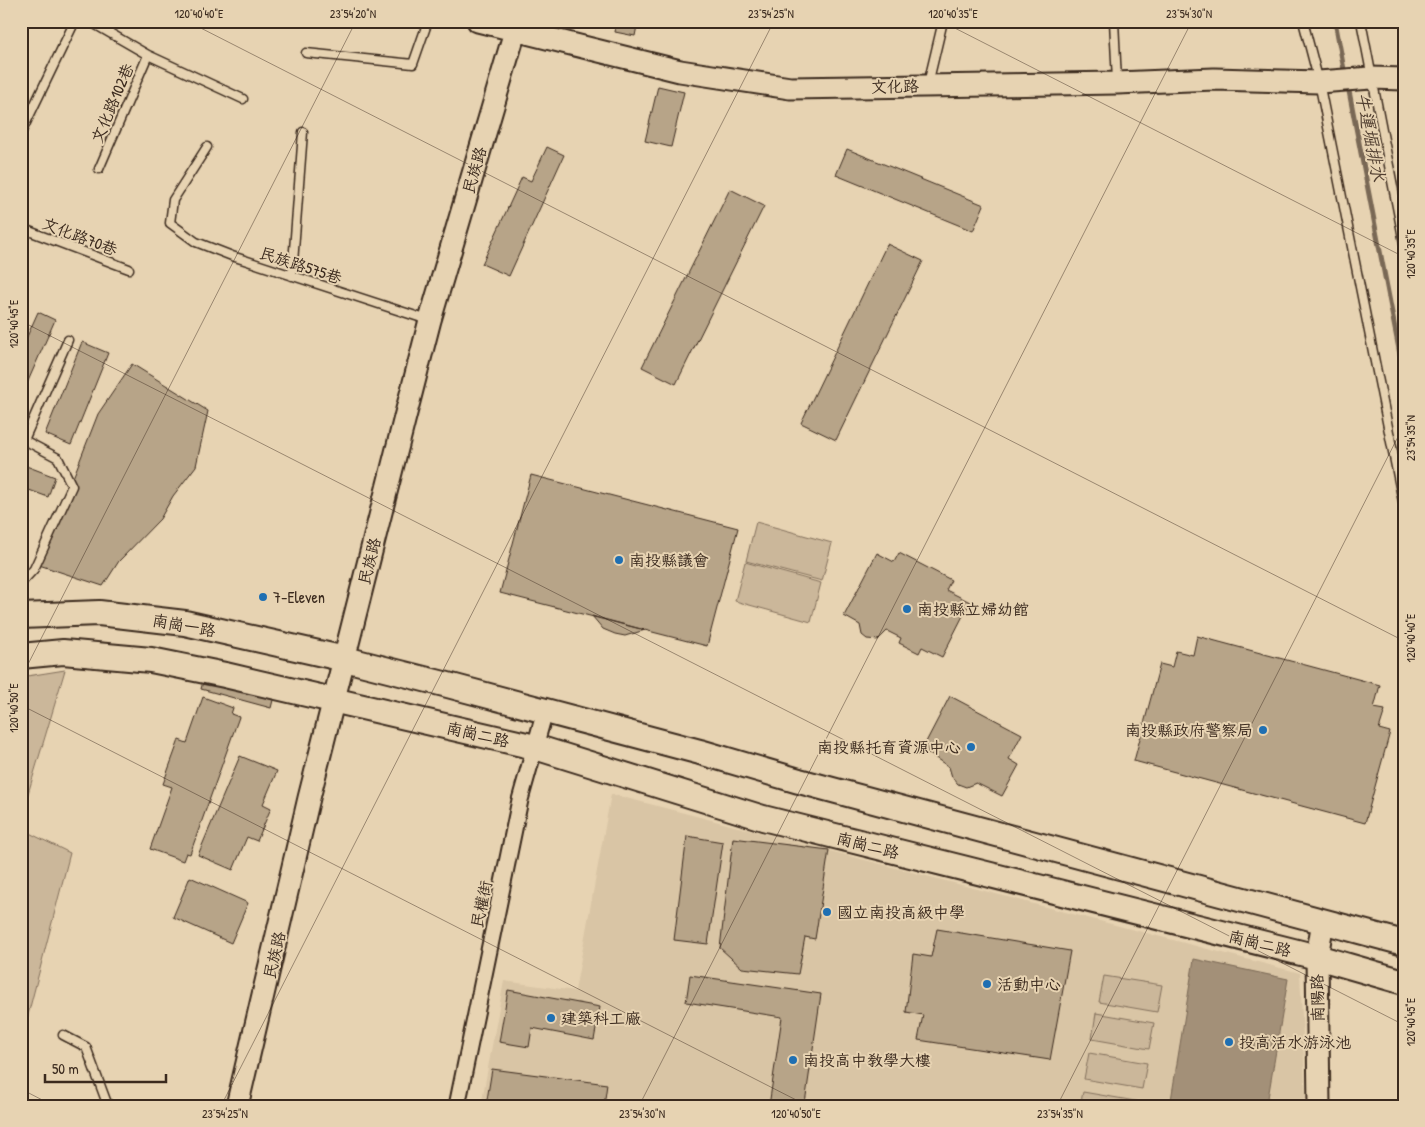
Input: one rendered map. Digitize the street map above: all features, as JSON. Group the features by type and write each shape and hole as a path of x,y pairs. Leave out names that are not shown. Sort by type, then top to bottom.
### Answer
{"main road":[{"name":"南崗一路","path":"21,616 99,613 185,623 345,659"},
{"path":"21,656 63,652 151,660 334,700"},
{"path":"345,659 700,752 799,781 1404,942"},
{"name":"南崗二路","path":"334,700 535,747 763,818 1317,957 1404,982"}],"street":[{"name":"文化路","path":"478,21 517,26 680,71 790,88 1117,83 1214,79 1319,82 1371,78"},
{"name":"民族路","path":"237,1106 334,700 430,320 517,26"},
{"path":"1371,78 1404,79"},
{"name":"民權街","path":"457,1106 520,800 545,711"},
{"name":"南陽路","path":"1319,1106 1317,957 1323,920"}],"lane":[{"path":"21,133 75,21"},
{"name":"文化路102巷","path":"89,21 148,55 99,169"},
{"path":"306,52 413,64 428,21"},
{"path":"927,86 943,21"},
{"path":"1114,21 1117,83"},
{"path":"1304,21 1319,82 1404,507"},
{"path":"1361,21 1404,243"},
{"path":"148,55 243,99"},
{"path":"292,276 303,132"},
{"name":"民族路575巷","path":"206,147 173,200 170,223 196,242 292,276 430,320"},
{"name":"文化路70巷","path":"21,228 129,269"},
{"path":"21,583 34,569 72,486 58,458 24,440 68,340"},
{"path":"63,1035 86,1047 108,1106"}],"shaded area":[{"path":"756,522 832,543 822,581 746,561"},
{"path":"745,562 821,583 811,622 735,601"},
{"path":"65,670 21,817 21,677"},
{"name":"國立南投高級中學","path":"611,794 1300,973 1306,1106 481,1106 504,981 575,991"},
{"path":"21,829 70,853 21,1042"},
{"name":"投高活水游泳池","path":"1194,959 1288,979 1267,1104 1275,1106 1170,1106"},
{"path":"1104,976 1162,985 1157,1012 1099,1002"},
{"path":"1096,1013 1154,1023 1149,1049 1092,1039"},
{"path":"1089,1053 1147,1063 1142,1089 1084,1079"},
{"path":"1083,1092 1141,1102 1140,1106 1080,1106"}],"building":[{"path":"565,21 593,21 591,28"},
{"path":"615,21 638,21 635,36 615,32 617,22"},
{"path":"658,86 684,92 671,147 645,141"},
{"path":"547,147 564,155 509,276 482,264 522,177 531,181"},
{"path":"847,149 984,205 973,231 836,175"},
{"path":"730,189 764,206 676,384 642,367"},
{"path":"887,244 923,261 836,440 801,423"},
{"path":"38,312 55,320 21,397 21,350"},
{"path":"82,342 108,353 71,445 45,434"},
{"path":"132,364 208,411 196,466 173,496 160,519 119,561 103,586 39,565 98,414"},
{"path":"21,464 55,477 48,497 21,487"},
{"name":"南投縣議會","path":"531,475 738,528 707,646 500,593"},
{"name":"南投縣立婦幼館","path":"877,553 894,562 899,553 951,580 946,590 970,602 942,657 922,647 919,653 899,643 901,638 887,631 878,640 867,639 862,635 860,625 844,616"},
{"path":"592,616 645,630 625,636 615,634 603,629"},
{"name":"南投縣政府警察局","path":"1197,636 1380,685 1374,708 1385,710 1379,729 1390,732 1365,823 1134,761 1160,664 1172,667 1176,651 1193,655"},
{"path":"204,678 274,696 271,708 201,689"},
{"name":"南投縣托育資源中心","path":"950,696 1022,734 1009,759 1019,765 1002,796 976,783 966,787 958,784 952,777 949,767 928,753 926,742"},
{"path":"203,697 233,708 231,714 239,717 190,854 186,853 183,861 150,849 172,787 163,784 179,740 187,743"},
{"path":"240,756 277,771 263,804 271,808 257,841 247,837 233,870 198,855"},
{"path":"687,836 723,842 708,944 674,940"},
{"path":"733,838 829,850 815,939 805,937 798,974 742,968 720,948"},
{"path":"190,877 248,903 231,943 173,917"},
{"name":"活動中心","path":"937,929 1070,951 1050,1060 918,1040 923,1015 906,1012 913,954 931,957"},
{"name":"南投高中教學大樓","path":"690,975 821,994 805,1103 817,1106 769,1106 782,1017 686,1002"},
{"name":"建築科工廠","path":"508,990 600,1007 594,1040 532,1028 529,1047 499,1042"},
{"path":"492,1069 607,1084 604,1106 486,1106"}],"waterway":[{"name":"牛運堀排水","path":"1335,21 1345,75"},
{"name":"牛運堀排水","path":"1348,86 1404,375"}],"place":[{"name":"南投縣議會","path":"619,560"},
{"name":"7-Eleven","path":"263,597"},
{"name":"南投縣立婦幼館","path":"907,609"},
{"name":"南投縣政府警察局","path":"1263,730"},
{"name":"南投縣托育資源中心","path":"971,747"},
{"name":"國立南投高級中學","path":"827,912"},
{"name":"活動中心","path":"987,984"},
{"name":"建築科工廠","path":"551,1018"},
{"name":"投高活水游泳池","path":"1229,1042"},
{"name":"南投高中教學大樓","path":"793,1060"}]}
